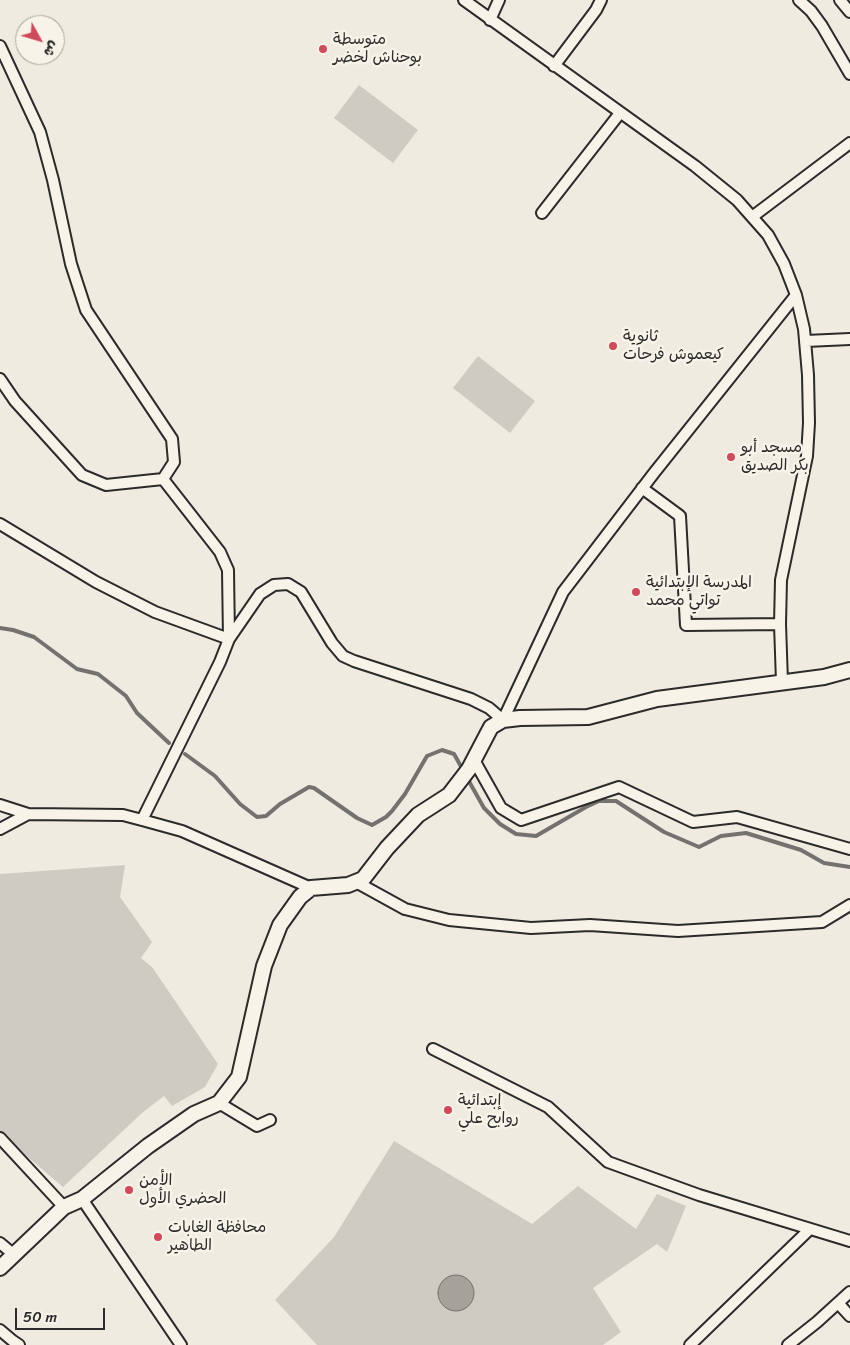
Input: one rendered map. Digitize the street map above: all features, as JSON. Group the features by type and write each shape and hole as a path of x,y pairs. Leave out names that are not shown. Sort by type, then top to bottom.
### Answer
{"main road":[{"path":"0,1268 64,1207 82,1199 148,1146 194,1114 220,1103 239,1077 264,966 280,925 300,897 311,888 348,885 363,879 387,848 418,815 449,795 468,769 491,727 502,720 520,718 588,717 657,699 824,676 850,670"}],"street":[{"path":"464,0 695,166 737,200 768,235 784,264 796,295 806,341 809,423 807,456 781,580 782,682"},
{"path":"490,20 499,0"},
{"path":"554,66 596,10 601,0"},
{"path":"799,0 811,11 822,26 850,74"},
{"path":"840,0 850,12"},
{"path":"0,46 40,132 53,180 71,264 86,310 172,439 174,462 164,479"},
{"path":"542,213 620,113"},
{"path":"752,217 850,144"},
{"path":"142,820 220,662 228,639 260,594 274,585 288,584 301,592 332,643 343,656 470,699 489,708 502,720 563,592 642,488 796,295"},
{"path":"806,341 850,339"},
{"path":"0,379 15,401 82,475 106,485 164,479"},
{"path":"164,479 220,552 228,570 228,639"},
{"path":"642,488 680,516 686,626 780,624"},
{"path":"0,524 96,582 147,608 228,639"},
{"path":"468,769 501,808 521,820 619,787 694,822 737,817 850,849"},
{"path":"0,805 24,814"},
{"path":"0,813 123,815 182,831 311,888"},
{"path":"0,829 24,814"},
{"path":"356,882 405,909 448,920 531,928 590,925 678,931 822,922 850,906"},
{"path":"433,1049 548,1107 608,1162 699,1195 850,1241"},
{"path":"220,1103 257,1126 270,1120"},
{"path":"0,1138 64,1207"},
{"path":"82,1199 181,1345"},
{"path":"690,1345 810,1229"},
{"path":"0,1242 14,1254"},
{"path":"788,1345 850,1292"},
{"path":"838,1303 850,1316"},
{"path":"0,1330 12,1342 19,1345"}],"shaded area":[{"path":"359,85 418,130 393,163 334,118"},
{"path":"478,356 535,401 510,433 453,388"},
{"path":"125,865 120,897 152,942 141,958 152,967 218,1064 205,1087 172,1106 164,1096 142,1113 63,1187 0,1133 0,874"},
{"path":"394,1141 532,1224 578,1186 636,1229 657,1194 686,1206 667,1252 657,1244 593,1288 621,1332 603,1345 317,1345 275,1300 334,1237"},
{"path":"456,1275 463,1276 469,1280 473,1286 473,1300 469,1306 463,1310 456,1311 449,1310 443,1306 439,1300 438,1293 439,1286 443,1280 449,1276"}],"waterway":[{"path":"0,628 34,637 77,669 98,674 126,696 137,713 169,743"},
{"path":"185,754 215,776 240,804 257,817 266,816 280,804 309,787 314,788 357,818 372,825 392,811 405,794 427,756 442,750 454,754 463,770"},
{"path":"466,776 484,808 500,824 516,834 536,836 599,801 616,801 664,832 699,847 721,836 746,833 801,850 824,863 850,867"}],"place":[{"name":"متوسطة بوحناش لخضر","path":"323,49"},
{"name":"ثانوية كيعموش فرحات","path":"613,346"},
{"name":"مسجد أبو بكر الصديق","path":"731,457"},
{"name":"المدرسة الإبتدائية تواتي محمد","path":"636,592"},
{"name":"إبتدائية روابح علي","path":"448,1110"},
{"name":"الأمن الحضري الأول","path":"129,1190"},
{"name":"محافظة الغابات الطاهير","path":"158,1237"}]}
